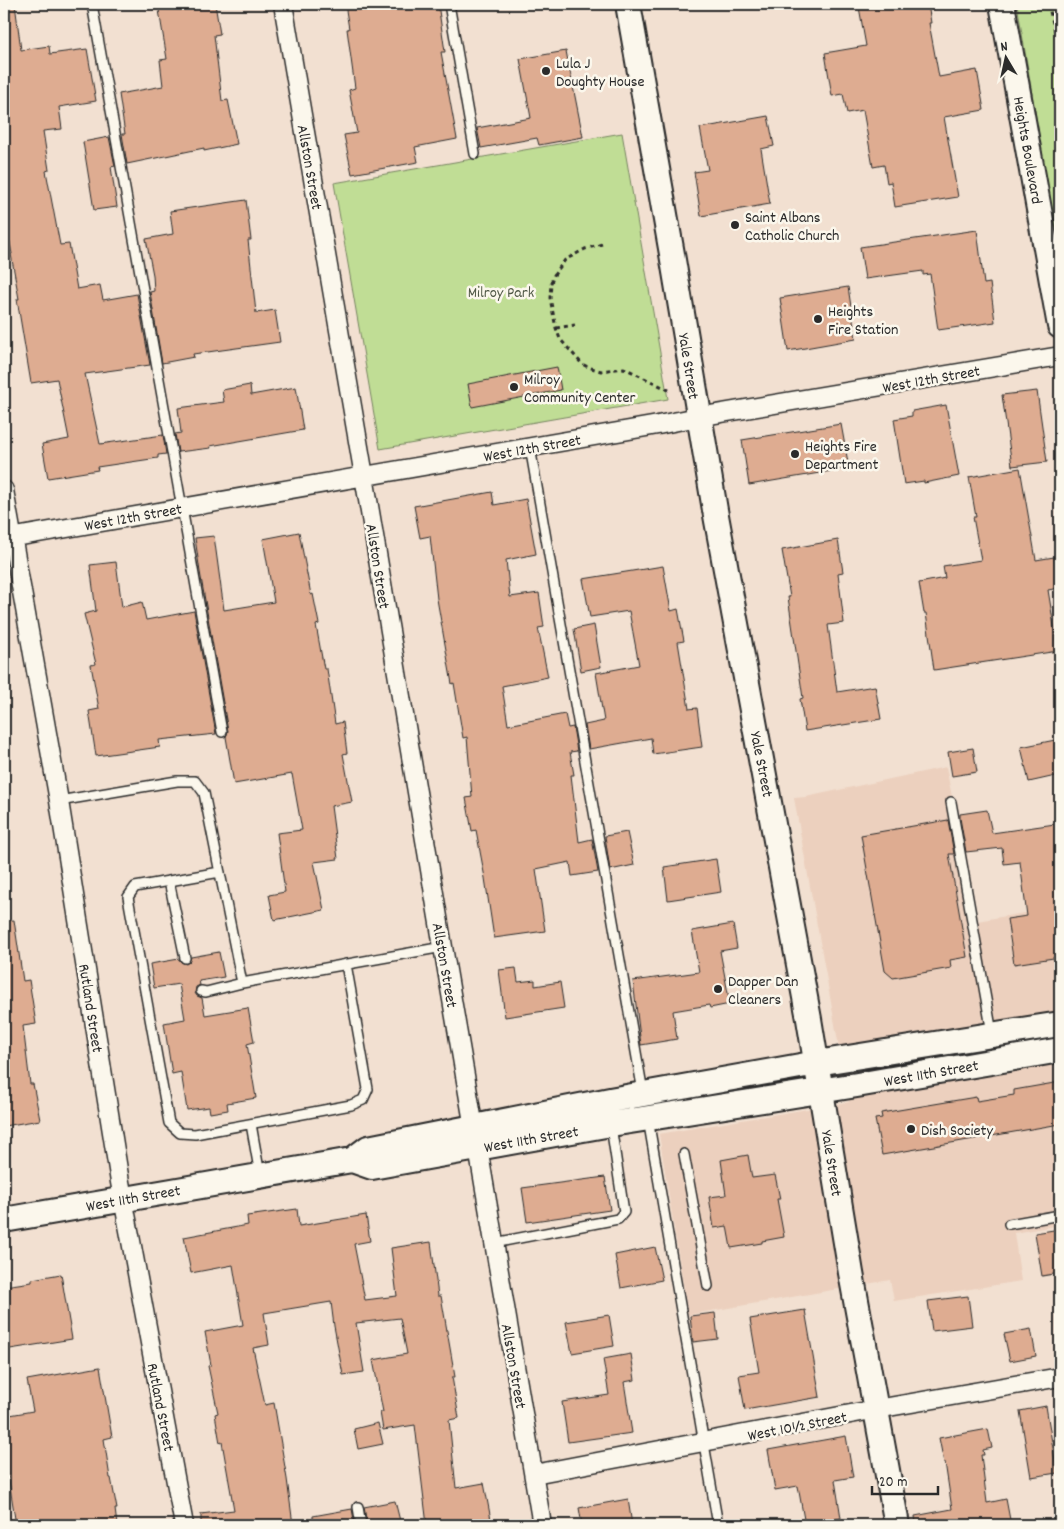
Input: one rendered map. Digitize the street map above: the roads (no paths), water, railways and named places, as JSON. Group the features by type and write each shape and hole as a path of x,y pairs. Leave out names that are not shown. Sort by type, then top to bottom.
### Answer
{"main road":[{"name":"Yale Street","path":"628,4 698,417 817,1063 851,1272 897,1525"},
{"name":"Heights Boulevard","path":"1002,4 1060,326"},
{"name":"West 11th Street","path":"4,1220 352,1160 372,1167 643,1094 817,1063 1060,1024"},
{"name":"West 11th Street","path":"476,1138 611,1124 1060,1050"}],"street":[{"name":"Allston Street","path":"283,4 542,1525"},
{"name":"West 12th Street","path":"8,538 698,417 1060,356"},
{"name":"Rutland Street","path":"4,490 8,538 59,801 123,1200 184,1525"},
{"name":"West 10½ Street","path":"534,1474 877,1409 1060,1378"}],"lane":[{"path":"92,4 222,732"},
{"path":"449,4 475,154"},
{"path":"530,447 643,1094"},
{"path":"59,801 177,781 195,781 204,793 242,983"},
{"path":"951,802 992,1035"},
{"path":"220,872 135,887 128,897 169,1123 180,1133 195,1134 252,1124 351,1105 363,1100 368,1088 346,964"},
{"path":"169,881 185,958"},
{"path":"201,991 206,992 242,983 443,947"},
{"path":"648,1118 718,1525"},
{"path":"252,1124 260,1175"},
{"path":"494,1243 618,1219 624,1212 611,1124"},
{"path":"684,1154 708,1286"},
{"path":"1009,1224 1060,1215"},
{"path":"358,1507 361,1525"}],"place":[{"name":"Lula J Doughty House","path":"546,71"},
{"name":"Saint Albans Catholic Church","path":"735,225"},
{"name":"Heights Fire Station","path":"818,319"},
{"name":"Milroy Community Center","path":"514,387"},
{"name":"Heights Fire Department","path":"795,454"},
{"name":"Dapper Dan Cleaners","path":"718,989"},
{"name":"Dish Society","path":"911,1129"}],"park label":[{"name":"Milroy Park","path":"501,291"}]}
